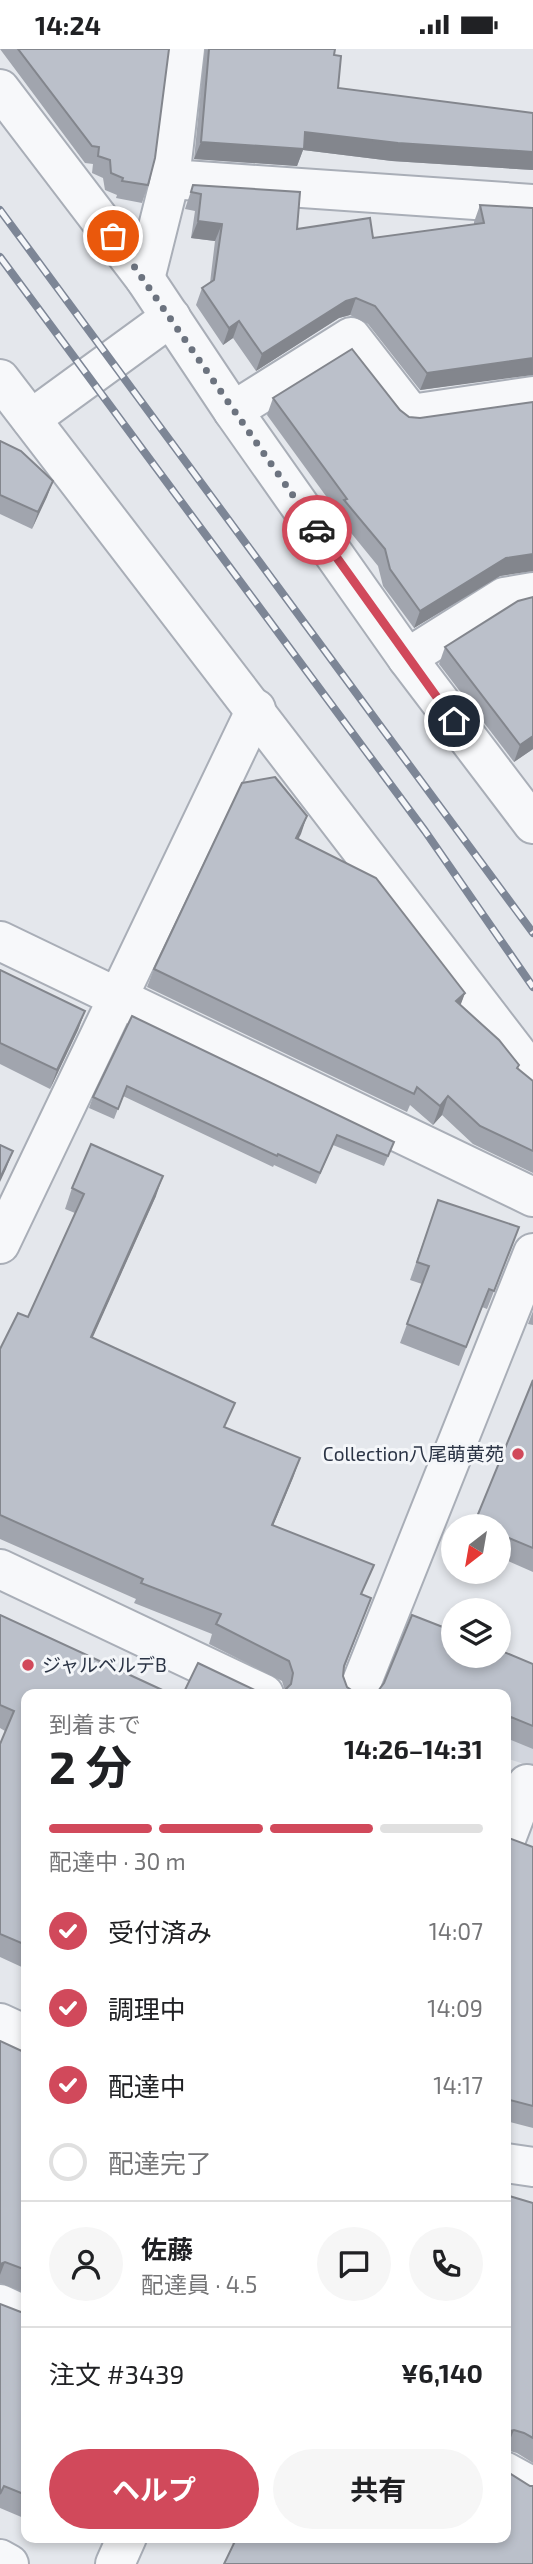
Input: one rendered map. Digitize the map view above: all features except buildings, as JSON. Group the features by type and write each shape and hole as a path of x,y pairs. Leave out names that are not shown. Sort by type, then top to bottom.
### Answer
{"street":[{"path":"145,279 170,179 185,49"},
{"path":"0,89 145,279 233,411 407,659 533,824"},
{"path":"170,179 533,204"},
{"path":"171,317 10,399 256,709 533,1075"},
{"path":"233,411 351,337 411,414 533,396"},
{"path":"407,659 504,597 533,592"},
{"path":"0,1244 256,709"},
{"path":"0,941 533,1197"},
{"path":"359,1689 533,1253"},
{"path":"0,1569 253,1689"},
{"path":"511,1821 522,1782"},
{"path":"0,2023 21,2033"},
{"path":"511,2164 533,2167"},
{"path":"0,2304 21,2314"},
{"path":"511,2475 533,2487"},
{"path":"115,2564 124,2543"},
{"path":"0,2559 9,2564"}],"shaded area":[{"path":"533,1669 533,1767 511,1760 511,1724"}],"railway":[{"path":"0,210 533,933"},
{"path":"0,257 425,831 533,987"}],"way so far":[{"path":"113,236 317,530"}],"place":[{"name":"Collection八尾萌黄苑","path":"518,1454"},
{"name":"ジャルベルデB","path":"28,1665"}],"route":[{"path":"317,530 454,721"}]}
